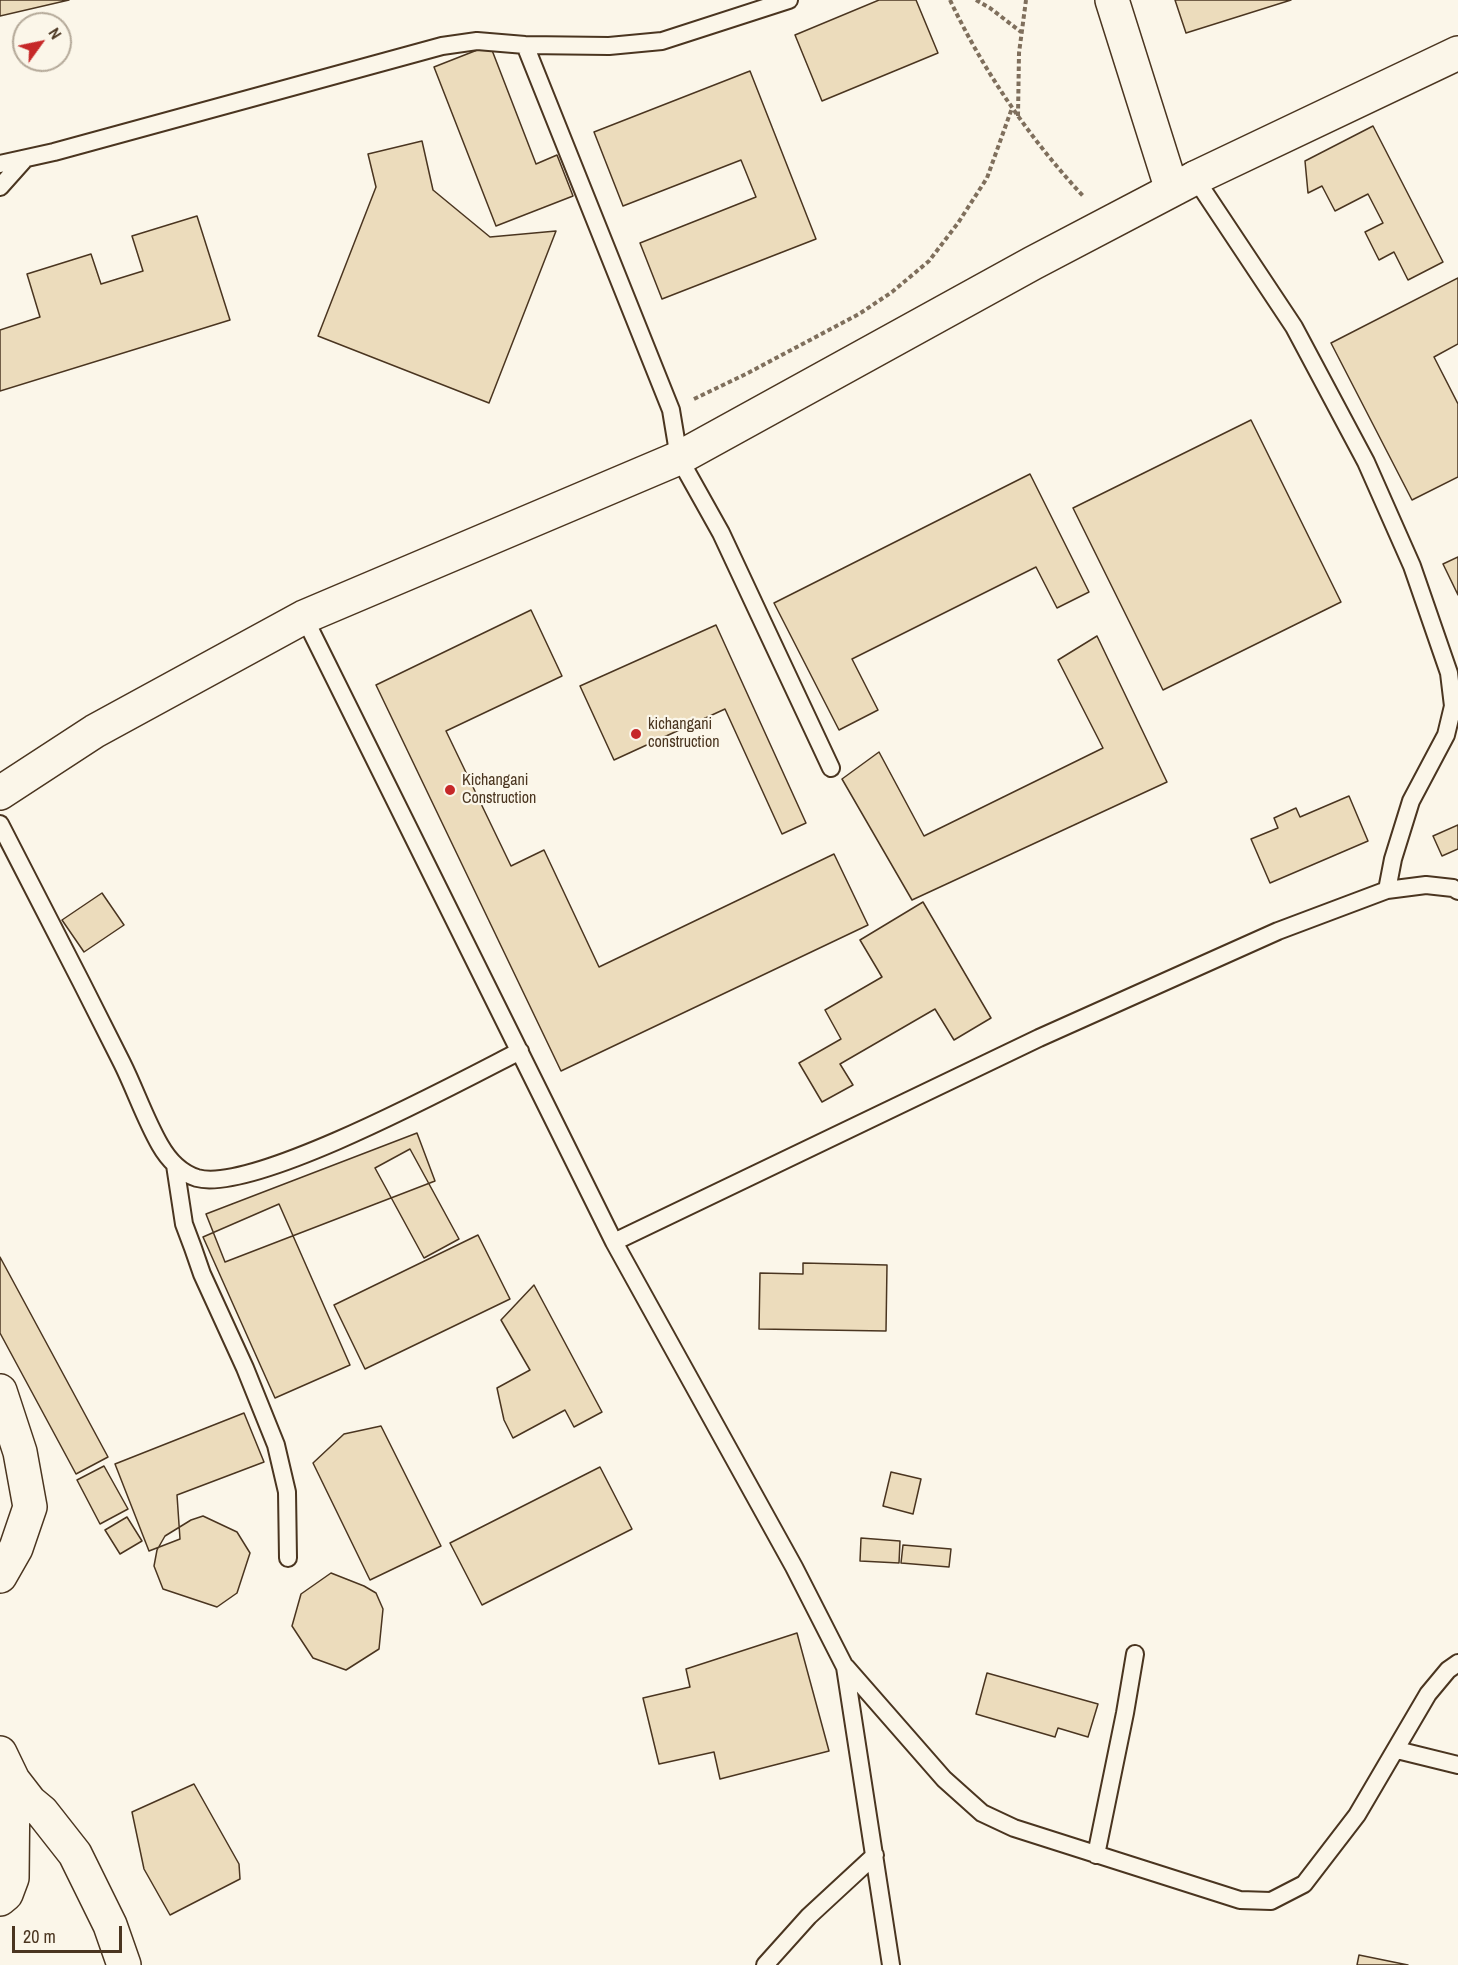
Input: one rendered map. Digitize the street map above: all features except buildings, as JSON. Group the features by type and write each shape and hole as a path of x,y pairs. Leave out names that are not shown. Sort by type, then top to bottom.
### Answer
{"street":[{"path":"1112,0 1184,184"},
{"path":"0,793 95,731 304,617 679,458 1033,263 1184,184 1458,54"},
{"path":"0,1391 20,1452 30,1507 16,1548 0,1576"},
{"path":"0,1899 6,1894 12,1878 6,1766"},
{"path":"6,1766 30,1802 42,1812 75,1854 111,1925 124,1965"}],"lane":[{"path":"0,164 66,149 442,46 477,40 525,45 609,46 662,40 789,0"},
{"path":"525,45 670,411 679,458 720,533 831,768"},
{"path":"0,187 25,159"},
{"path":"1184,184 1294,327 1366,462 1412,566 1449,674 1453,706 1446,735 1411,801 1393,859 1387,890"},
{"path":"304,617 614,1242 794,1567 845,1667 945,1779 982,1813 1014,1828 1240,1900 1271,1901 1304,1884 1357,1815 1428,1694 1448,1670 1458,1664"},
{"path":"0,824 123,1065 160,1146 175,1165 198,1178 223,1179 295,1158 388,1117 520,1051"},
{"path":"614,1242 1039,1038 1278,931 1387,890 1426,885 1453,888 1458,891"},
{"path":"175,1165 184,1224 202,1274 245,1368 276,1445 287,1492 288,1558"},
{"path":"1096,1855 1135,1654"},
{"path":"845,1667 891,1965"},
{"path":"1397,1750 1458,1765"},
{"path":"765,1965 809,1916 875,1855"}],"path":[{"path":"950,0 981,60 1012,108 1067,180 1092,207 1112,222"},
{"path":"976,0 1022,32"},
{"path":"1018,116 1018,76 1026,0"},
{"path":"670,411 859,314 892,292 929,261 958,223 987,178 1012,108"}],"place":[{"name":"kichangani construction","path":"636,734"},
{"name":"Kichangani Construction","path":"450,790"}]}
